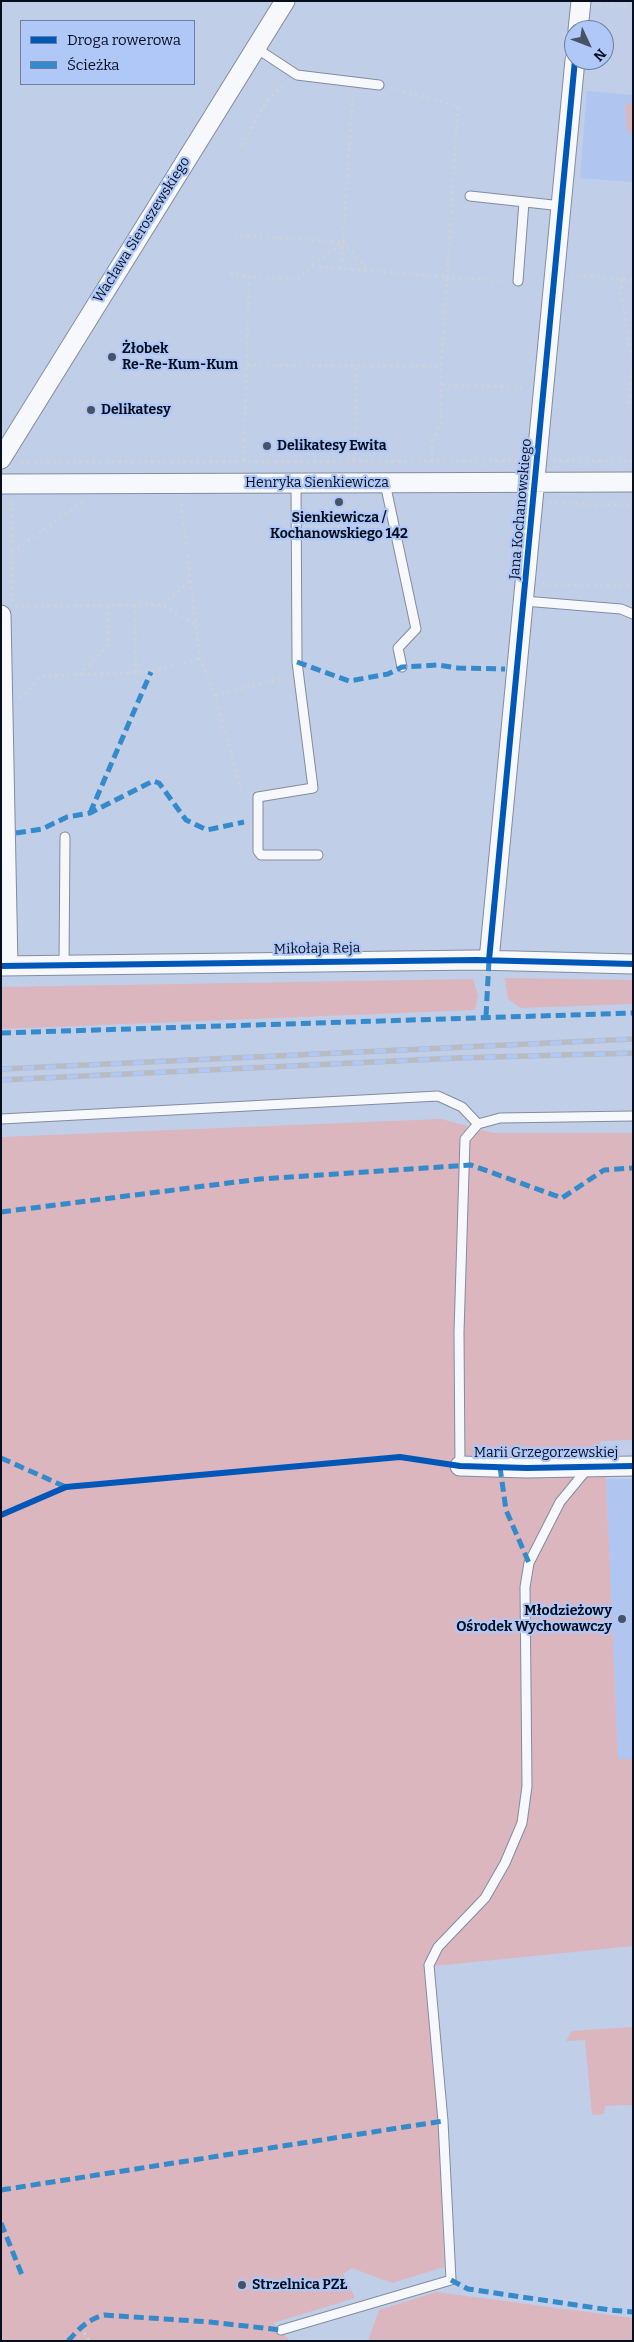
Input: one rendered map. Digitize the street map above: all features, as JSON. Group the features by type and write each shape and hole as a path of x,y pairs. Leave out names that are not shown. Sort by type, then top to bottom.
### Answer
{"street":[{"name":"Wacława Sieroszewskiego","path":"8,461 285,1"},
{"path":"579,20 581,1"},
{"name":"Jana Kochanowskiego","path":"489,960 575,70"},
{"name":"Henryka Sienkiewicza","path":"1,484 633,482"},
{"path":"5,966 3,861 7,610"},
{"name":"Mikołaja Reja","path":"5,966 489,960 633,964"},
{"name":"Marii Grzegorzewskiej","path":"460,1466 588,1468 633,1466"}],"lane":[{"path":"256,48 297,75 379,85"},
{"path":"470,196 562,206"},
{"path":"518,281 524,202"},
{"path":"296,483 299,674 314,788 258,797 258,851 261,855 318,855"},
{"path":"385,483 416,629 398,648 402,667"},
{"path":"524,600 621,609 633,614"},
{"path":"64,965 66,837"},
{"path":"1,1119 438,1096 462,1107 478,1124"},
{"path":"460,1466 459,1332 465,1139 478,1124 500,1118 633,1116"},
{"path":"281,2330 451,2280 443,2121 429,1965 438,1947 484,1898 505,1862 522,1823 527,1786 525,1587 529,1563 560,1502 588,1468"}],"path":[{"path":"613,1 624,4 633,3"},
{"path":"242,146 258,114 279,88 297,75"},
{"path":"341,268 354,82"},
{"path":"379,85 458,106 441,366 441,423 432,441 432,461"},
{"path":"234,235 343,242 368,271"},
{"path":"230,273 298,280 312,266 343,242"},
{"path":"312,266 462,278"},
{"path":"565,274 633,280"},
{"path":"244,461 249,276"},
{"path":"622,279 621,294 632,363 628,402 633,405"},
{"path":"247,365 441,366"},
{"path":"354,461 357,366"},
{"path":"442,385 534,387"},
{"path":"8,461 633,461"},
{"path":"12,552 84,502"},
{"path":"181,502 200,658 215,695 243,791 243,799"},
{"path":"163,605 190,581"},
{"path":"551,584 633,586"},
{"path":"7,610 108,605 163,605 195,625"},
{"path":"80,675 108,645 108,605"},
{"path":"135,605 136,673"},
{"path":"14,706 40,676 151,672 200,658"},
{"path":"215,695 299,674"},
{"path":"81,2327 89,2341"}],"shaded area":[{"path":"587,91 633,95 633,182 580,178"},
{"path":"625,103 633,104 633,137 627,128"},
{"path":"505,978 633,980 633,1004 521,1008 508,999"},
{"path":"473,979 478,996 475,1010 1,1029 1,987"},
{"path":"441,1119 494,1133 633,1133 633,1440 600,1441 606,1479 618,1759 633,1759 633,1946 435,1966 444,2267 392,2283 352,2268 343,2274 355,2298 273,2323 290,2341 1,2341 1,1137"},
{"name":"Młodzieżowy Ośrodek Wychowawczy","path":"606,1479 633,1479 633,1759 618,1760"},
{"path":"633,2027 633,2105 605,2106 604,2114 592,2115 585,2040 566,2041 572,2031"},
{"path":"436,2292 633,2318 633,2341 368,2341 379,2310"}],"railway":[{"path":"1,1069 633,1039"},
{"path":"1,1080 457,1058 633,1053"}],"marked path":[{"path":"297,662 349,681 388,674 402,667 438,665 458,668 505,669"},
{"path":"90,813 151,672"},
{"path":"16,833 42,829 67,817 90,813 153,781 159,783 186,820 207,830 244,822"},
{"path":"486,1016 489,960"},
{"path":"1,1033 633,1013"},
{"path":"1,1212 260,1179 471,1165 562,1198 604,1170 633,1168"},
{"path":"1,1458 66,1487"},
{"path":"500,1467 506,1510 529,1563"},
{"path":"1,2190 443,2121"},
{"path":"1,2223 22,2275"},
{"path":"451,2280 468,2289 633,2312"},
{"path":"68,2341 88,2322 104,2315 210,2322 281,2330"}],"cycle path":[{"path":"489,960 574,70"},
{"path":"1,966 477,960 633,964"},
{"path":"1,1515 66,1487 400,1457 460,1466 527,1468 633,1466"}],"place":[{"name":"Żłobek Re-Re-Kum-Kum","path":"112,357"},
{"name":"Delikatesy","path":"91,410"},
{"name":"Delikatesy Ewita","path":"267,446"},
{"name":"Sienkiewicza / Kochanowskiego 142","path":"339,502"},
{"name":"Młodzieżowy Ośrodek Wychowawczy","path":"622,1619"},
{"name":"Strzelnica PZŁ","path":"242,2285"}]}
